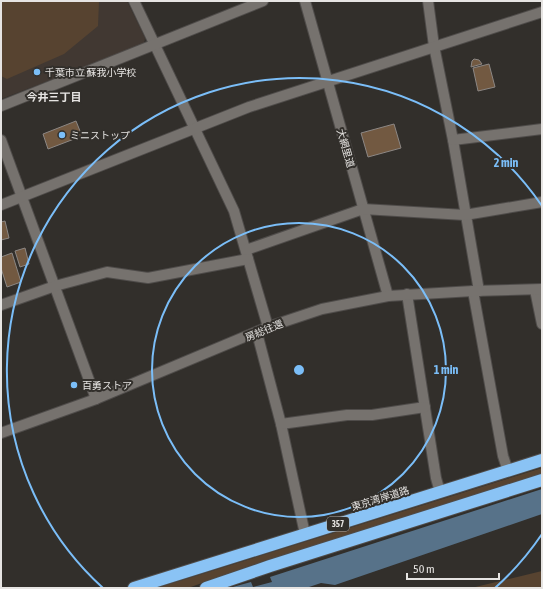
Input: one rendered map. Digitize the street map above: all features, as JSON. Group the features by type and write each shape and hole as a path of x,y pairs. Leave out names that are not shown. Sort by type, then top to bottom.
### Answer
{"highway":[{"name":"東京湾岸道路","path":"134,588 542,460"},
{"name":"357","path":"206,588 270,566 542,480"}],"street":[{"path":"134,1 196,128 234,211 268,327"},
{"path":"1,106 263,1"},
{"name":"大網里道","path":"305,1 388,296"},
{"path":"428,1 434,46 453,140 503,456 508,471"},
{"path":"1,205 249,107 542,12"},
{"path":"453,140 542,129"},
{"path":"1,140 96,399"},
{"path":"1,305 55,286 107,272 148,278 247,254 363,210 465,215 542,202"},
{"path":"539,290 542,324"},
{"name":"房総往還","path":"1,433 96,399 257,333 268,327 322,309 388,296 407,294 539,290"},
{"path":"407,294 440,492"},
{"path":"257,333 281,424 305,534"},
{"path":"281,424 347,415 372,415 425,407"}],"shaded area":[{"name":"千葉市立 蘇我小学校","path":"1,1 127,1 145,38 144,44 1,99"},
{"path":"1,1 99,1 98,26 64,54 7,79 1,76"},
{"path":"542,468 542,475 264,561 188,588 157,588"},
{"path":"542,571 542,588 471,588"}],"water":[{"path":"542,489 542,514 335,585 321,583 306,588 229,588 251,582 253,587 272,582 270,577"}],"building":[{"path":"474,59 479,60 482,64 471,67"},
{"path":"489,64 495,87 478,91 473,68"},
{"name":"ミニストップ","path":"76,121 82,136 48,149 43,134"},
{"path":"394,124 401,148 368,157 361,133"},
{"path":"5,221 9,238 1,240 1,222"},
{"path":"25,248 29,264 20,267 15,251"},
{"path":"12,253 21,282 7,287 1,268 1,257"}],"place":[{"name":"千葉市立 蘇我小学校","path":"37,72"},
{"name":"ミニストップ","path":"62,135"},
{"name":"百勇ストア","path":"74,385"}],"district":[{"name":"今井三丁目","path":"54,97"}]}
